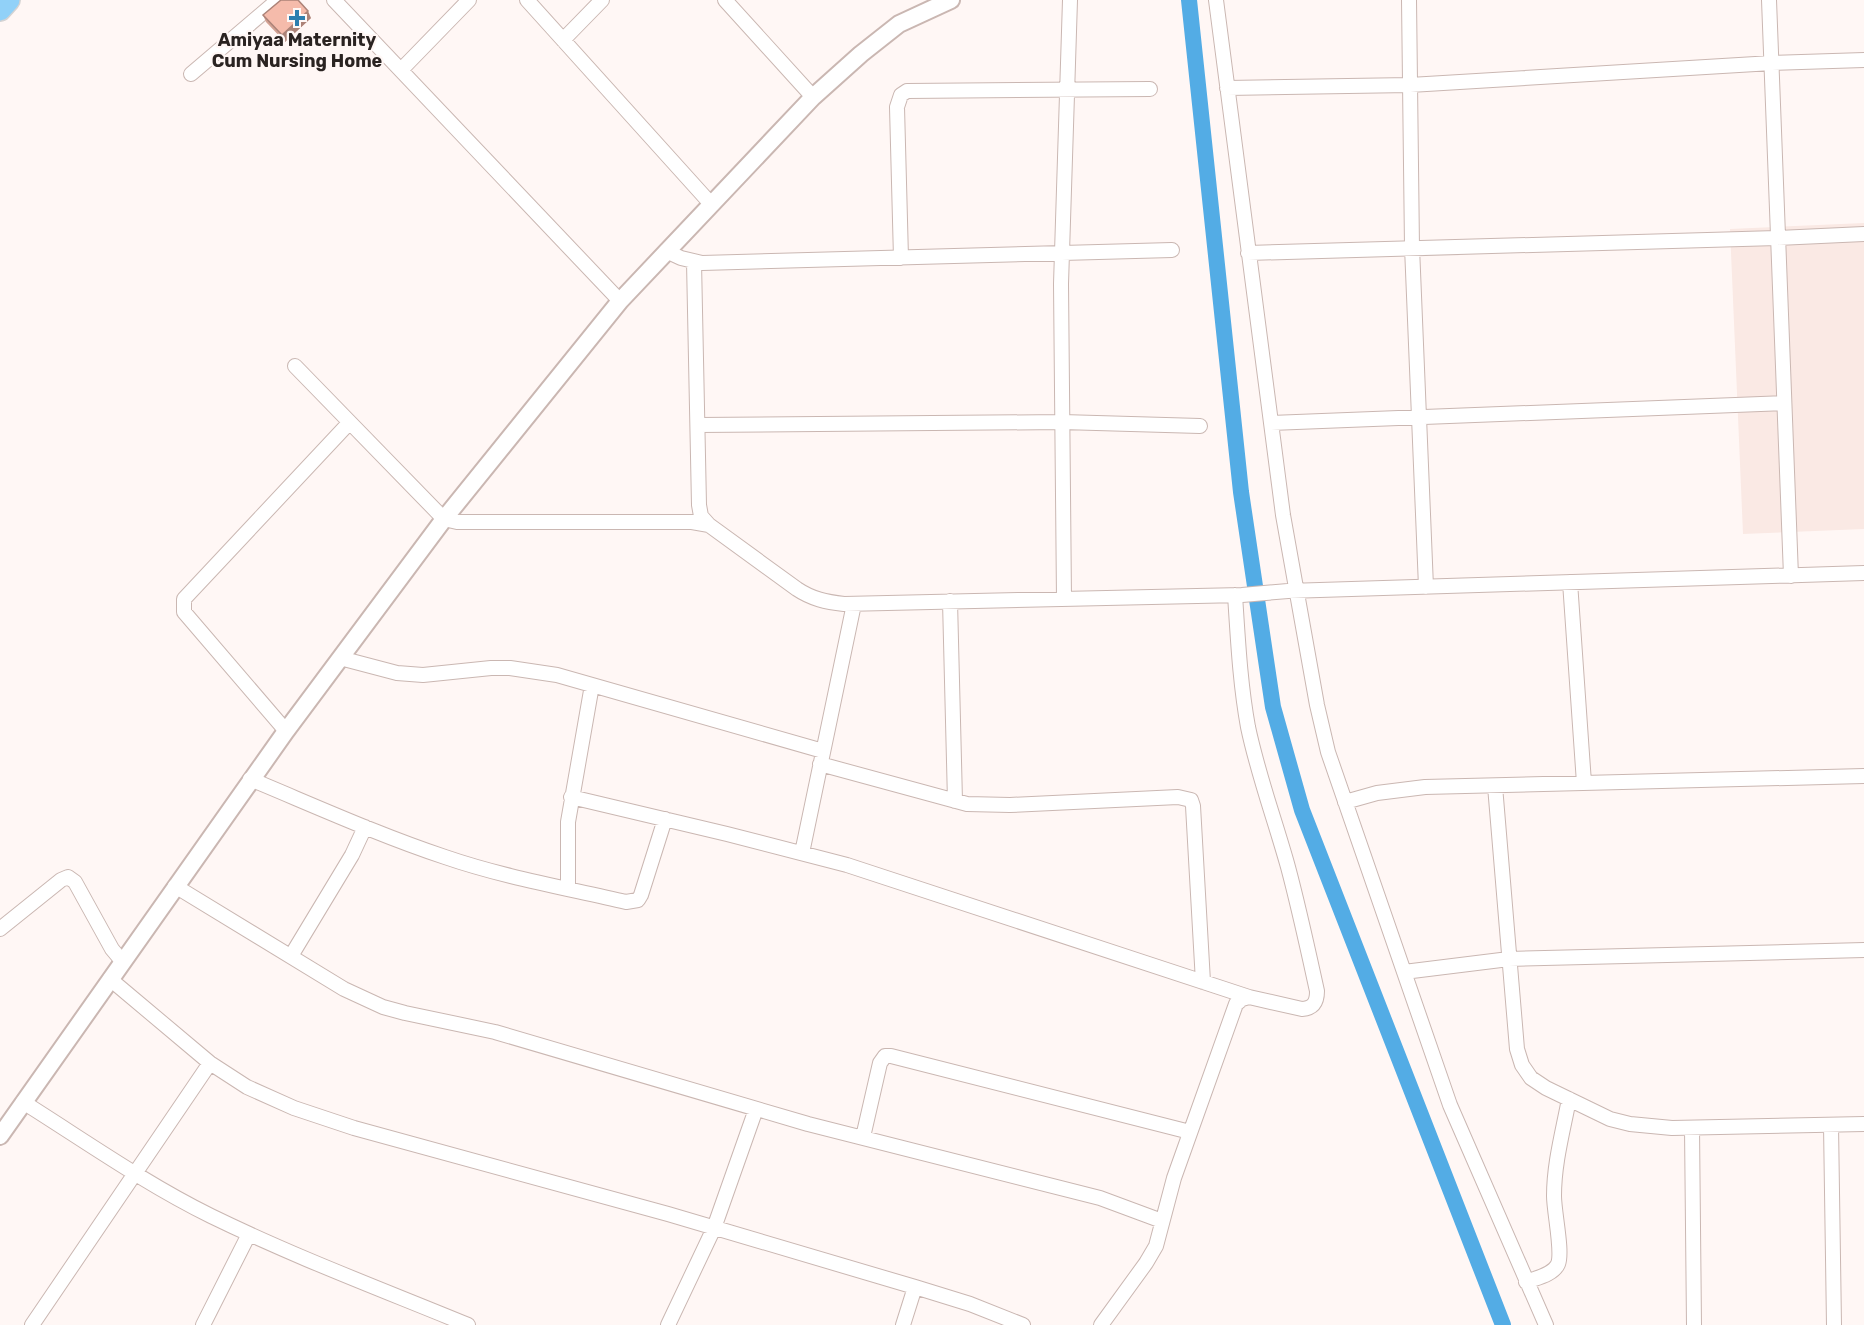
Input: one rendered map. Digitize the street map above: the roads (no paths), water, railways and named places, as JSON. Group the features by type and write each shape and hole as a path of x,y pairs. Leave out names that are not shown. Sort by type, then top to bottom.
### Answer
{"main road":[{"path":"0,10 9,0"}],"street":[{"path":"191,74 278,0"},
{"path":"334,0 620,301"},
{"path":"401,70 470,0"},
{"path":"526,0 711,204"},
{"path":"562,40 602,0"},
{"path":"0,1136 250,779 444,519 620,301 813,97 898,24 951,0"},
{"path":"1064,599 1062,253 1070,0"},
{"path":"1216,0 1292,591 1328,752 1450,1105 1546,1325"},
{"path":"1409,0 1412,248 1426,587"},
{"path":"1769,0 1791,576"},
{"path":"727,1 813,97"},
{"path":"1227,88 1410,85 1772,63 1864,60"},
{"path":"901,258 897,107 902,95 907,91 1150,90"},
{"path":"1248,253 1864,234"},
{"path":"666,250 694,262 1172,250"},
{"path":"694,262 701,516 709,525 807,596 830,602 855,604 1239,595 1292,591 1864,573"},
{"path":"295,366 444,519 457,522 692,522 709,525"},
{"path":"1271,423 1784,404"},
{"path":"698,425 1062,422 1200,426"},
{"path":"286,731 184,612 184,599 349,423"},
{"path":"1570,582 1584,783"},
{"path":"571,797 665,819 900,881 1249,997 1302,1009 1310,1008 1314,1005 1317,991 1288,868 1258,769 1241,685 1239,595"},
{"path":"950,601 955,801"},
{"path":"802,854 855,604"},
{"path":"340,658 397,673 423,675 470,669 510,668 557,675 967,804 1010,805 1178,797 1191,800 1203,982"},
{"path":"568,889 568,822 592,685"},
{"path":"1345,802 1377,793 1425,787 1864,776"},
{"path":"250,779 446,858 626,902 638,900 642,895 665,819"},
{"path":"1495,786 1517,1049 1522,1065 1531,1078 1610,1119 1652,1127 1864,1124"},
{"path":"291,956 352,855 365,827"},
{"path":"0,929 68,876 75,882 116,956 122,961"},
{"path":"175,886 344,989 383,1007 495,1032 756,1109 1100,1198 1162,1221"},
{"path":"1404,972 1509,959 1864,950"},
{"path":"110,979 210,1063 256,1091 294,1108 354,1128 714,1228 915,1287 969,1304 1023,1325"},
{"path":"1101,1325 1156,1246 1168,1194 1234,1008 1240,1000 1249,997"},
{"path":"863,1137 880,1063 885,1056 1190,1132"},
{"path":"32,1325 210,1063"},
{"path":"1526,1282 1552,1271 1557,1267 1559,1261 1554,1194 1556,1166 1569,1099"},
{"path":"23,1102 134,1173 209,1216 468,1325"},
{"path":"668,1325 714,1228 756,1109"},
{"path":"1831,1125 1834,1325"},
{"path":"1692,1128 1694,1325"},
{"path":"203,1325 249,1234"},
{"path":"903,1325 915,1287"}],"waterway":[{"path":"1189,0 1241,492 1273,707 1302,810 1503,1325"}],"place":[{"name":"Amiyaa Maternity Cum Nursing Home","path":"297,18"}]}
